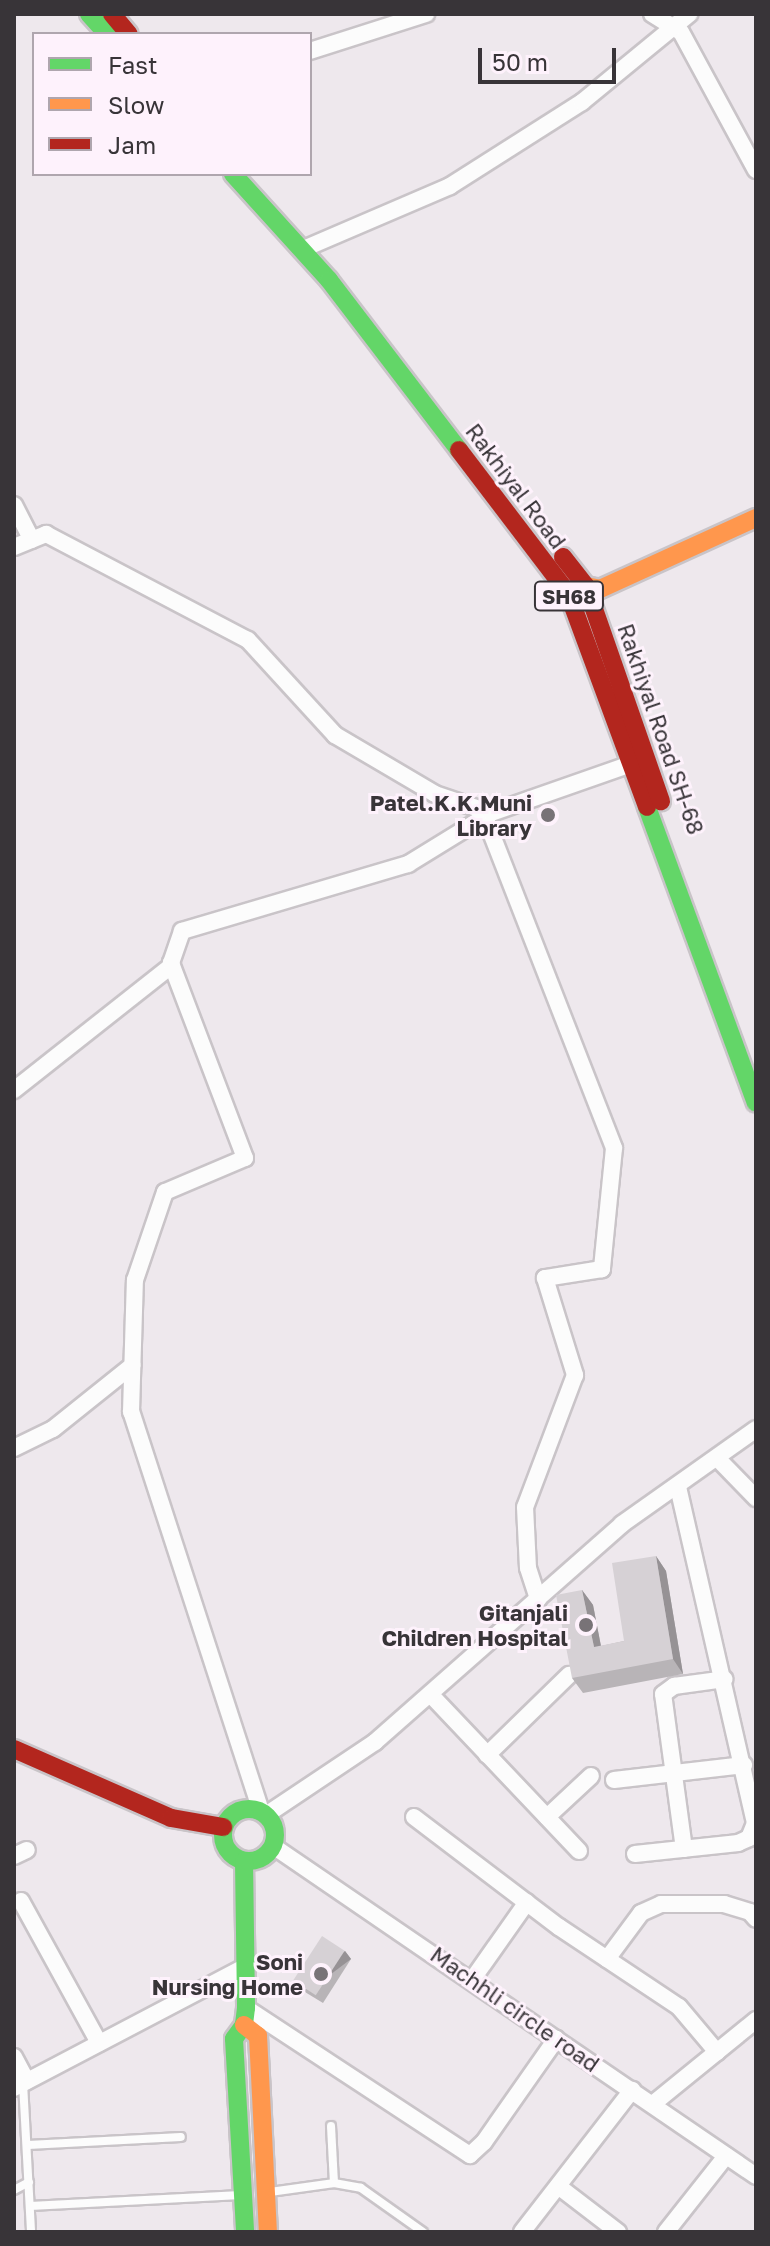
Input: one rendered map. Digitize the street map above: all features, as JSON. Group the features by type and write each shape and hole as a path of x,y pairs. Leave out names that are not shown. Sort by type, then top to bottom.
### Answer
{"main road":[{"path":"89,14 105,32"},
{"path":"112,14 127,32"},
{"name":"Rakhiyal Road","path":"235,176 306,246 577,590 756,1103"},
{"name":"SH68","path":"253,176 306,246"},
{"path":"577,590 594,574 756,501"},
{"path":"577,590 600,589 756,518"},
{"name":"Rakhiyal Road SH-68","path":"637,762 756,1072"},
{"path":"14,1749 171,1818 223,1827"},
{"path":"238,1810 264,1813 275,1832 273,1846 262,1858 244,1861 225,1846 223,1827 238,1810"},
{"path":"244,1861 245,2016 234,2039 245,2232"},
{"path":"245,2016 258,2036 268,2232"}],"street":[{"path":"312,50 426,14"},
{"path":"652,14 675,28 756,170"},
{"path":"306,246 450,186 582,102 689,14"},
{"path":"14,505 32,540"},
{"path":"14,547 46,534 248,640 335,735 435,794 488,815 614,1148 602,1269 545,1278 575,1375 525,1507 528,1568 538,1599"},
{"path":"14,1090 172,965 182,931 408,864 488,815 637,762"},
{"path":"172,965 245,1158 165,1192 135,1280 131,1412 264,1813 375,1742 622,1524 756,1429"},
{"path":"14,1448 53,1429 133,1365"},
{"path":"717,1458 756,1498"},
{"path":"635,1854 749,1838 755,1823 725,1679 678,1486"},
{"path":"487,1755 569,1675"},
{"path":"684,1849 663,1694 674,1686 725,1679"},
{"path":"431,1695 579,1851"},
{"path":"614,1780 744,1765"},
{"path":"547,1817 591,1776"},
{"path":"414,1817 527,1902 679,2007 717,2052"},
{"name":"Machhli circle road","path":"273,1846 654,2103 756,2176"},
{"path":"21,1901 99,2043"},
{"path":"472,1980 527,1902"},
{"path":"607,1959 641,1913 661,1904 724,1904 756,1919"},
{"path":"14,2057 21,2084 243,1968"},
{"path":"245,2016 470,2155 480,2148 556,2039"},
{"path":"654,2103 756,2020"},
{"path":"522,2232 632,2090"},
{"path":"666,2232 726,2156"},
{"path":"558,2186 618,2232"}],"lane":[{"path":"21,2084 28,2145 31,2232"},
{"path":"331,2126 334,2183"},
{"path":"28,2145 181,2137"},
{"path":"14,2190 29,2182"},
{"path":"30,2206 243,2195 334,2183 361,2188 423,2232"}],"building":[{"path":"656,1556 673,1659 572,1678 556,1595 582,1590 594,1647 624,1641 612,1563"},
{"path":"322,1936 345,1951 316,1995 293,1980"}],"traffic: fast":[{"path":"89,14 105,32"},
{"path":"235,176 329,280 459,450"},
{"path":"647,807 756,1103"},
{"path":"249,1809 268,1816 275,1835 268,1854 249,1861 230,1854 223,1835 230,1816 249,1809"},
{"path":"244,1861 246,2008 244,2025 234,2039 245,2232"}],"traffic: slow":[{"path":"571,592 586,586 600,589 756,518"},
{"path":"244,2025 258,2036 268,2232"}],"traffic: jam":[{"path":"112,14 127,32"},
{"path":"459,450 568,593 647,807"},
{"path":"563,557 586,586 661,801"},
{"path":"14,1749 171,1818 223,1827"}],"place":[{"name":"Patel.K.K.Muni Library","path":"548,815"},
{"name":"Gitanjali Children Hospital","path":"586,1625"},
{"name":"Soni Nursing Home","path":"321,1974"}]}
